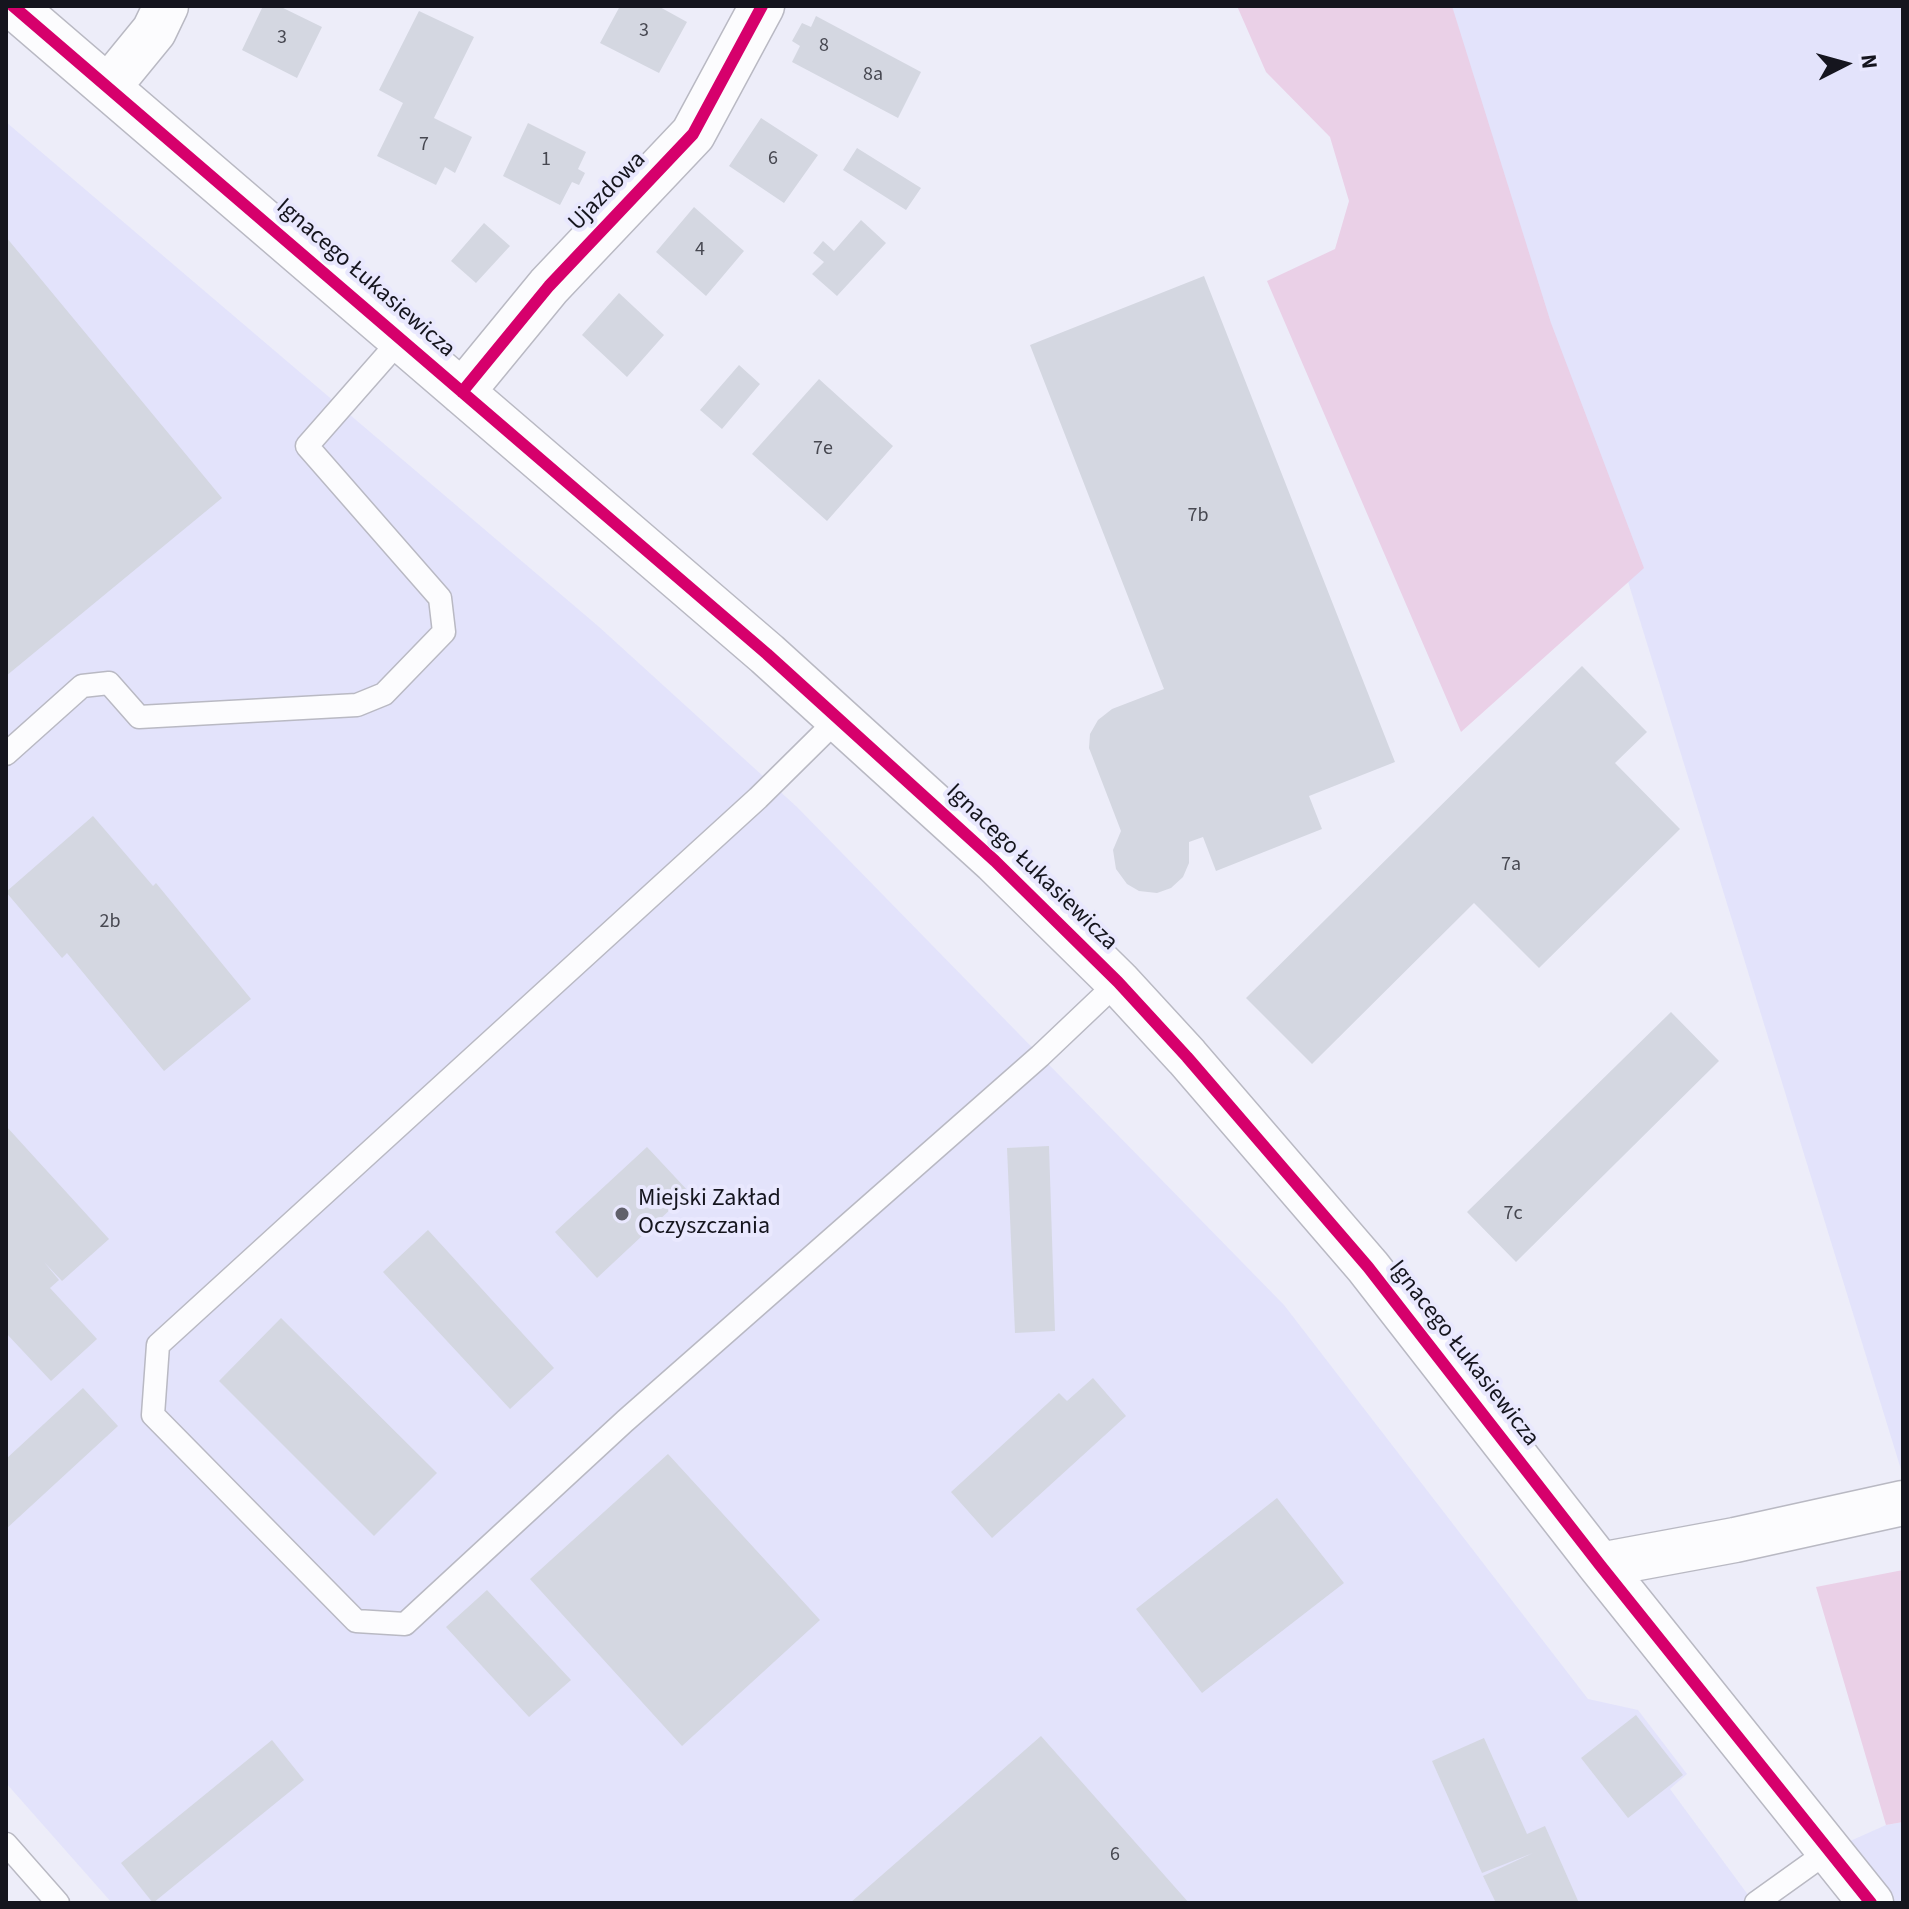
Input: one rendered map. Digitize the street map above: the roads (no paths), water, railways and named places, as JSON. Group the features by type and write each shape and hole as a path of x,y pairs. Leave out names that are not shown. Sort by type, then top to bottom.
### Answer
{"street":[{"name":"Ignacego Łukasiewicza","path":"13,6 838,719 995,861 1118,982 1187,1057 1368,1267 1600,1565 1871,1903"},
{"path":"109,86 154,31 166,6"},
{"name":"Ujazdowa","path":"462,392 549,286 693,134 762,6"},
{"path":"1600,1565 1735,1540 1903,1503"}],"lane":[{"path":"6,754 82,686 109,683 139,717 357,705 384,694 444,632 440,598 307,446 401,339"},
{"path":"838,719 758,798 158,1345 153,1415 356,1621 405,1624 625,1421 1040,1056 1118,982"},
{"path":"6,1844 58,1903"},
{"path":"1756,1903 1830,1850"}],"place":[{"name":"Miejski Zakład Oczyszczania","path":"622,1214"}]}
